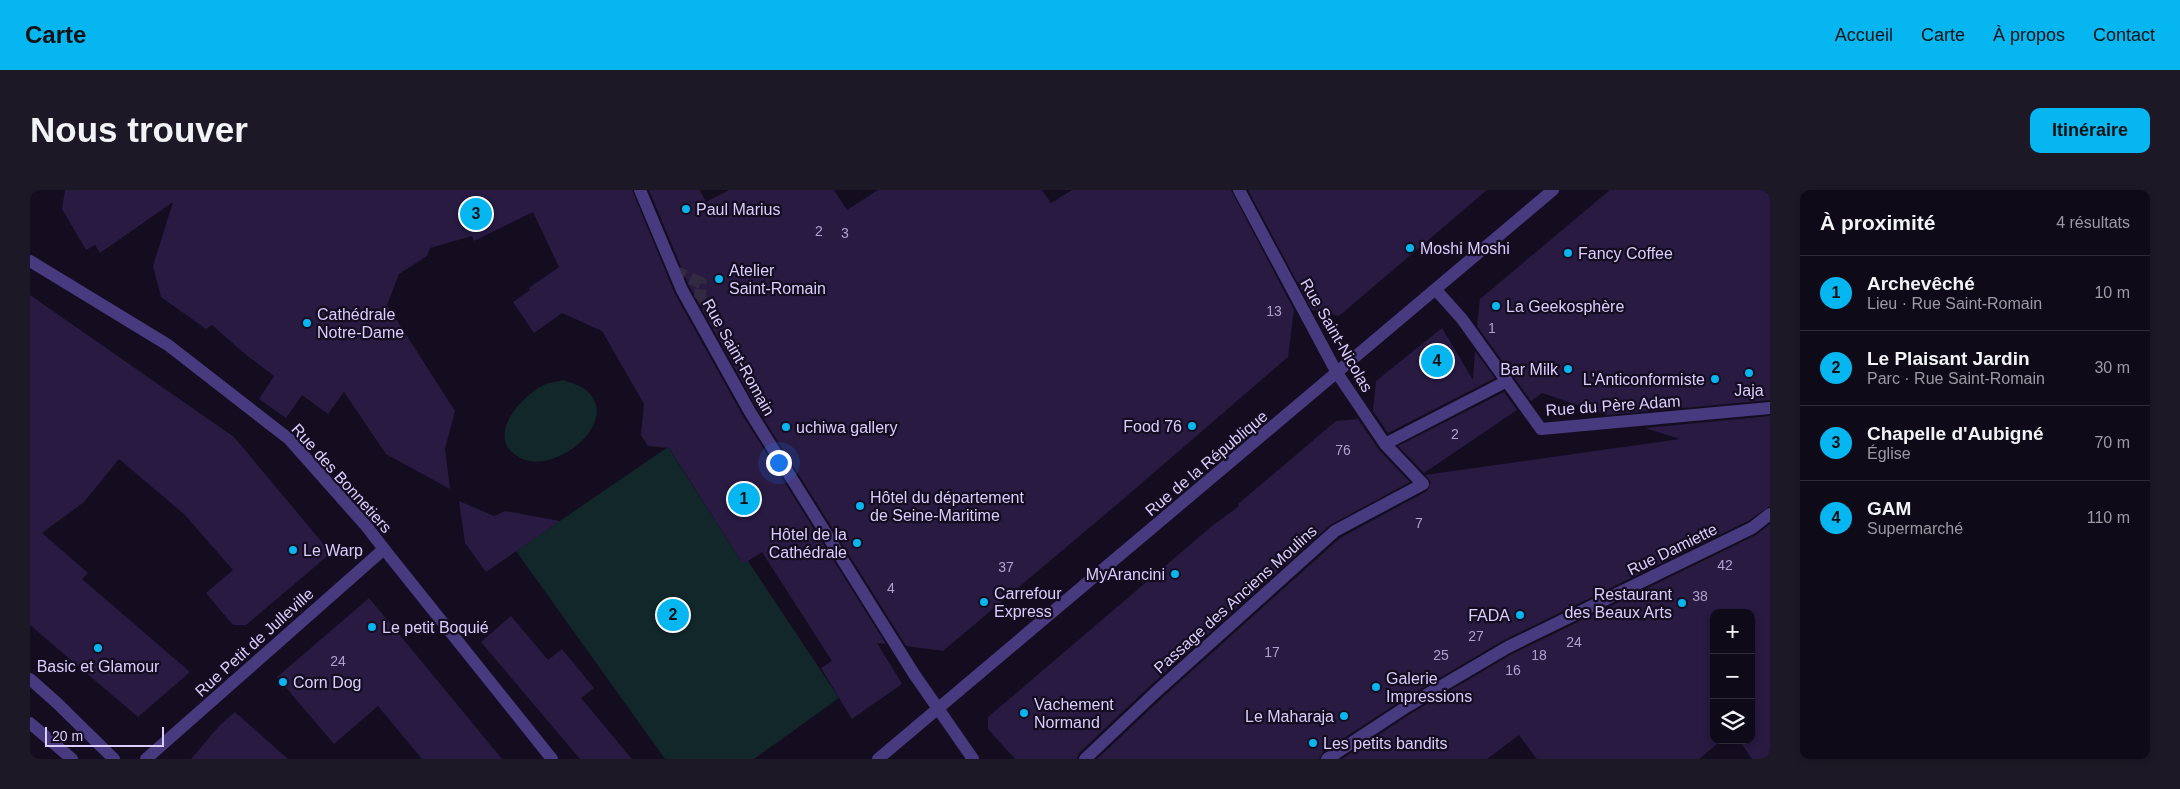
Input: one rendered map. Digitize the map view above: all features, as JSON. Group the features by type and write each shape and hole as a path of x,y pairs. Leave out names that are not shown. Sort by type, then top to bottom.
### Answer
{"street":[{"name":"Rue Saint-Romain","path":"640,190 682,290 750,412 914,674 973,759"},
{"name":"Rue Saint-Nicolas","path":"1239,190 1337,373 1384,444 1423,484"},
{"name":"Rue de la République","path":"878,759 1553,190"},
{"name":"Rue des Bonnetiers","path":"30,261 168,345 289,439 367,527 552,759"},
{"name":"Rue du Père Adam","path":"1436,290 1462,319 1541,429 1770,408"},
{"path":"1384,444 1507,381"},
{"name":"Passage des Anciens Moulins","path":"1085,759 1158,690 1335,531 1423,484"},
{"name":"Rue Damiette","path":"1327,759 1406,707 1508,647 1752,528 1770,514"},
{"name":"Rue Petit de Julleville","path":"146,759 384,550"},
{"path":"30,679 57,702 114,759"},
{"path":"30,723 72,759"}],"green space":[{"path":"563,380 585,389 596,404 596,417 590,431 580,443 566,453 534,462 520,458 509,450 505,440 505,429 509,418 525,398 535,390 546,384"},
{"path":"668,447 739,558 748,561 839,698 754,759 665,759 516,551"}],"building":[{"path":"65,190 632,190 675,294 743,416 886,644 877,643 902,684 852,719 821,668 832,661 762,552 743,564 669,448 648,446 641,435 644,404 602,331 562,313 534,333 513,302 559,267 533,212 474,241 472,236 430,248 427,256 399,274 387,305 455,411 445,449 450,489 386,454 344,392 328,414 302,395 286,418 259,399 274,376 212,325 206,329 161,297 153,266 173,202 100,253 95,245 86,250 62,209"},
{"path":"649,190 700,190 706,202 729,190 834,190 847,210 878,190 1042,190 1051,203 1072,190 1231,190 1294,310 1288,357 943,651 906,646 757,408 689,286"},
{"path":"1248,190 1487,190 1339,316 1312,310"},
{"path":"1610,190 1770,190 1770,400 1607,415 1542,393 1531,401 1477,326 1480,299"},
{"path":"30,295 234,437 331,553 246,625 233,625 206,593 233,570 184,514 119,459 84,502 42,533 88,573 82,579 190,672 138,717 30,625"},
{"path":"1442,328 1473,380 1475,351 1495,378 1388,433 1373,411 1376,381"},
{"path":"1504,392 1517,410 1424,473 1398,446"},
{"path":"1770,416 1770,506 1748,521 1504,640 1402,700 1323,752 1319,759 1097,759 1164,696 1340,538 1427,491 1431,482 1425,475 1680,439 1645,428"},
{"path":"1358,419 1379,450 1410,482 1330,525 1152,684 1079,753 1077,759 1015,759 988,729 988,717 1212,526 1239,506 1238,504 1336,421"},
{"path":"459,501 494,516 505,511 560,521 486,572 465,543"},
{"path":"1770,524 1770,759 1752,759 1742,744 1755,744 1755,609 1710,609 1710,744 1717,744 1699,759 1537,759 1519,735 1487,759 1342,759 1410,714 1512,654 1756,535"},
{"path":"369,598 502,759 422,759 378,706 334,744 277,677"},
{"path":"511,616 548,660 562,649 594,688 581,698 632,759 580,759 481,642"},
{"path":"235,712 288,759 191,759 220,725"}],"tunnel":[{"path":"674,271 701,283 700,298 690,305"}],"place":[{"name":"Paul Marius","path":"686,209"},
{"name":"Chapelle d'Aubigné","path":"476,214"},
{"name":"Moshi Moshi","path":"1410,248"},
{"name":"Fancy Coffee","path":"1568,253"},
{"name":"Atelier Saint-Romain","path":"719,279"},
{"name":"La Geekosphère","path":"1496,306"},
{"name":"Cathédrale Notre-Dame","path":"307,323"},
{"name":"GAM","path":"1437,361"},
{"name":"Bar Milk","path":"1568,369"},
{"name":"Jaja","path":"1749,373"},
{"name":"L'Anticonformiste","path":"1715,379"},
{"name":"Food 76","path":"1192,426"},
{"name":"uchiwa gallery","path":"786,427"},
{"name":"Archevêché","path":"744,499"},
{"name":"Hôtel du département de Seine-Maritime","path":"860,506"},
{"name":"Hôtel de la Cathédrale","path":"857,543"},
{"name":"Le Warp","path":"293,550"},
{"name":"MyArancini","path":"1175,574"},
{"name":"Carrefour Express","path":"984,602"},
{"name":"Restaurant des Beaux Arts","path":"1682,603"},
{"name":"Le Plaisant Jardin","path":"673,615"},
{"name":"FADA","path":"1520,615"},
{"name":"Le petit Boquié","path":"372,627"},
{"name":"Basic et Glamour","path":"98,648"},
{"name":"Corn Dog","path":"283,682"},
{"name":"Galerie Impressions","path":"1376,687"},
{"name":"Vachement Normand","path":"1024,713"},
{"name":"Le Maharaja","path":"1344,716"},
{"name":"Les petits bandits","path":"1313,743"}]}
